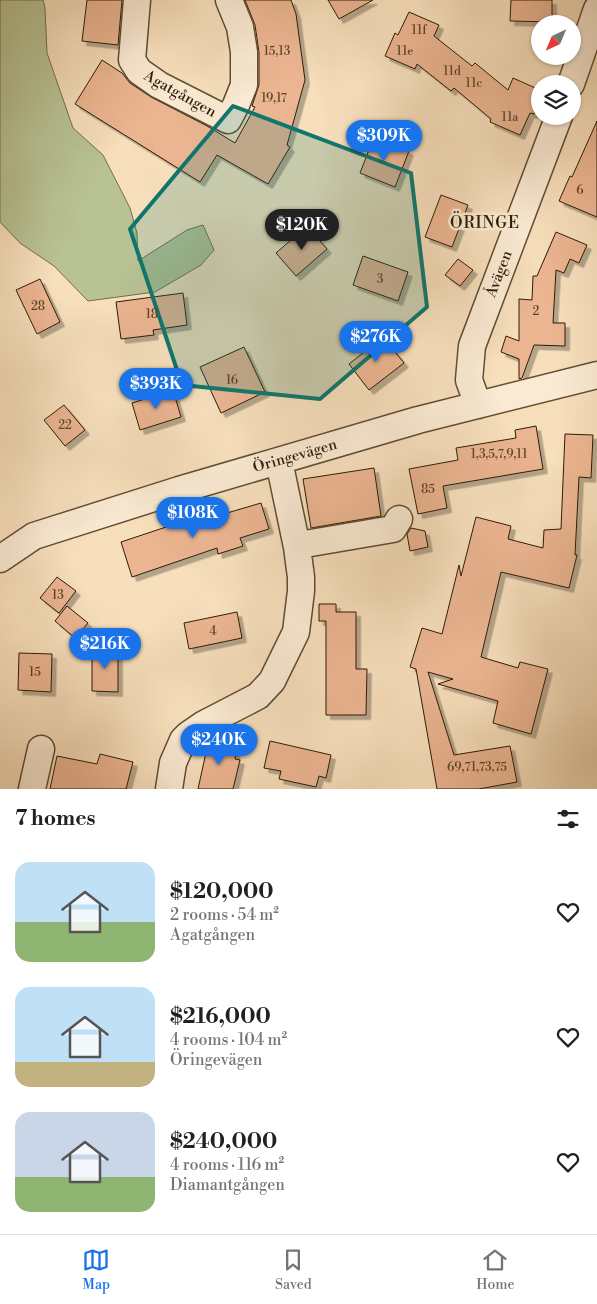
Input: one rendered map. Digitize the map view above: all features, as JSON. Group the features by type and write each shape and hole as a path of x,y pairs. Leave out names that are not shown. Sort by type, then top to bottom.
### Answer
{"street":[{"name":"Agatgången","path":"137,0 132,60 139,71 159,85 228,120 244,85 244,52 240,28 229,0"},
{"path":"574,75 597,9"},
{"name":"Åvägen","path":"478,405 468,380 472,346 555,125"},
{"name":"Öringevägen","path":"0,559 34,536 179,490 418,420 597,375"},
{"path":"169,789 173,763 183,740 188,734 204,724 258,696 272,682 296,632 301,591 297,547 279,461"},
{"path":"297,547 299,545 393,529 399,519"},
{"path":"32,789 41,748"}],"highlighted area":[{"path":"233,106 411,173 427,307 320,399 182,385 130,229"}],"green space":[{"path":"0,0 43,0 47,53 73,128 103,155 130,208 137,233 138,261 187,230 203,225 214,250 201,265 155,292 88,301 54,266 20,243 0,222"}],"building":[{"path":"87,0 122,0 118,45 82,41"},
{"path":"245,0 291,0 296,14 305,80 287,145 290,147 268,184 217,155 200,182 75,104 102,60 122,73 130,83 151,97 235,143 255,107 252,106 259,85 259,52 255,25"},
{"path":"328,0 373,0 339,19"},
{"path":"511,0 552,0 552,15 531,15 531,22 510,21"},
{"path":"409,12 439,25 434,36 472,66 475,63 508,90 513,78 531,86 531,113 520,135 490,122 491,119 454,88 451,91 417,64 415,69 385,56 395,33 398,35"},
{"path":"597,121 597,217 559,201"},
{"path":"374,137 409,151 395,187 360,173"},
{"path":"441,195 468,205 452,247 425,237"},
{"path":"307,226 327,249 296,276 276,253"},
{"path":"556,232 587,245 579,263 570,259 564,273 556,270 553,323 565,323 565,346 534,345 522,378 519,379 519,359 501,352 506,336 519,341 519,299 532,300 533,276 537,276"},
{"path":"363,256 408,272 398,301 353,285"},
{"path":"458,259 473,270 460,286 445,275"},
{"path":"40,279 60,322 37,334 16,290"},
{"path":"183,293 187,325 153,330 154,335 121,339 116,302"},
{"path":"383,337 404,363 369,390 349,364"},
{"path":"244,347 265,392 221,413 200,367"},
{"path":"173,390 181,417 140,430 132,403"},
{"path":"64,405 85,430 65,446 44,420"},
{"path":"536,426 543,469 443,486 447,508 418,514 409,469 458,460 456,448 516,438 515,430"},
{"path":"565,434 593,435 591,478 579,477 575,555 577,555 569,588 501,572 481,657 518,668 520,662 548,669 531,734 493,723 498,701 438,684 453,679 428,672 454,755 510,746 517,782 479,789 437,789 416,669 410,667 422,628 442,634 459,565 461,576 476,517 511,526 508,539 543,548 544,530 561,529"},
{"path":"374,468 381,516 311,528 303,479"},
{"path":"261,503 269,529 240,538 243,546 218,554 217,548 132,577 121,542 181,522 183,526"},
{"path":"411,528 425,531 428,547 410,551 407,534"},
{"path":"57,577 76,591 59,613 40,598"},
{"path":"319,604 336,604 336,612 356,612 356,669 367,669 366,715 326,715 326,621 319,621"},
{"path":"67,606 88,623 75,638 55,621"},
{"path":"237,612 242,638 189,649 184,623"},
{"path":"88,648 118,649 118,692 92,691 92,655 97,655"},
{"path":"19,653 52,654 51,692 18,690"},
{"path":"212,737 231,741 229,750 236,752 235,759 240,760 233,789 198,789 209,739"},
{"path":"270,741 331,755 326,778 319,776 316,787 279,779 281,771 264,768"},
{"path":"100,754 133,762 126,789 50,789 57,756 97,764"}],"district":[{"name":"ÖRINGE","path":"485,223"}]}
